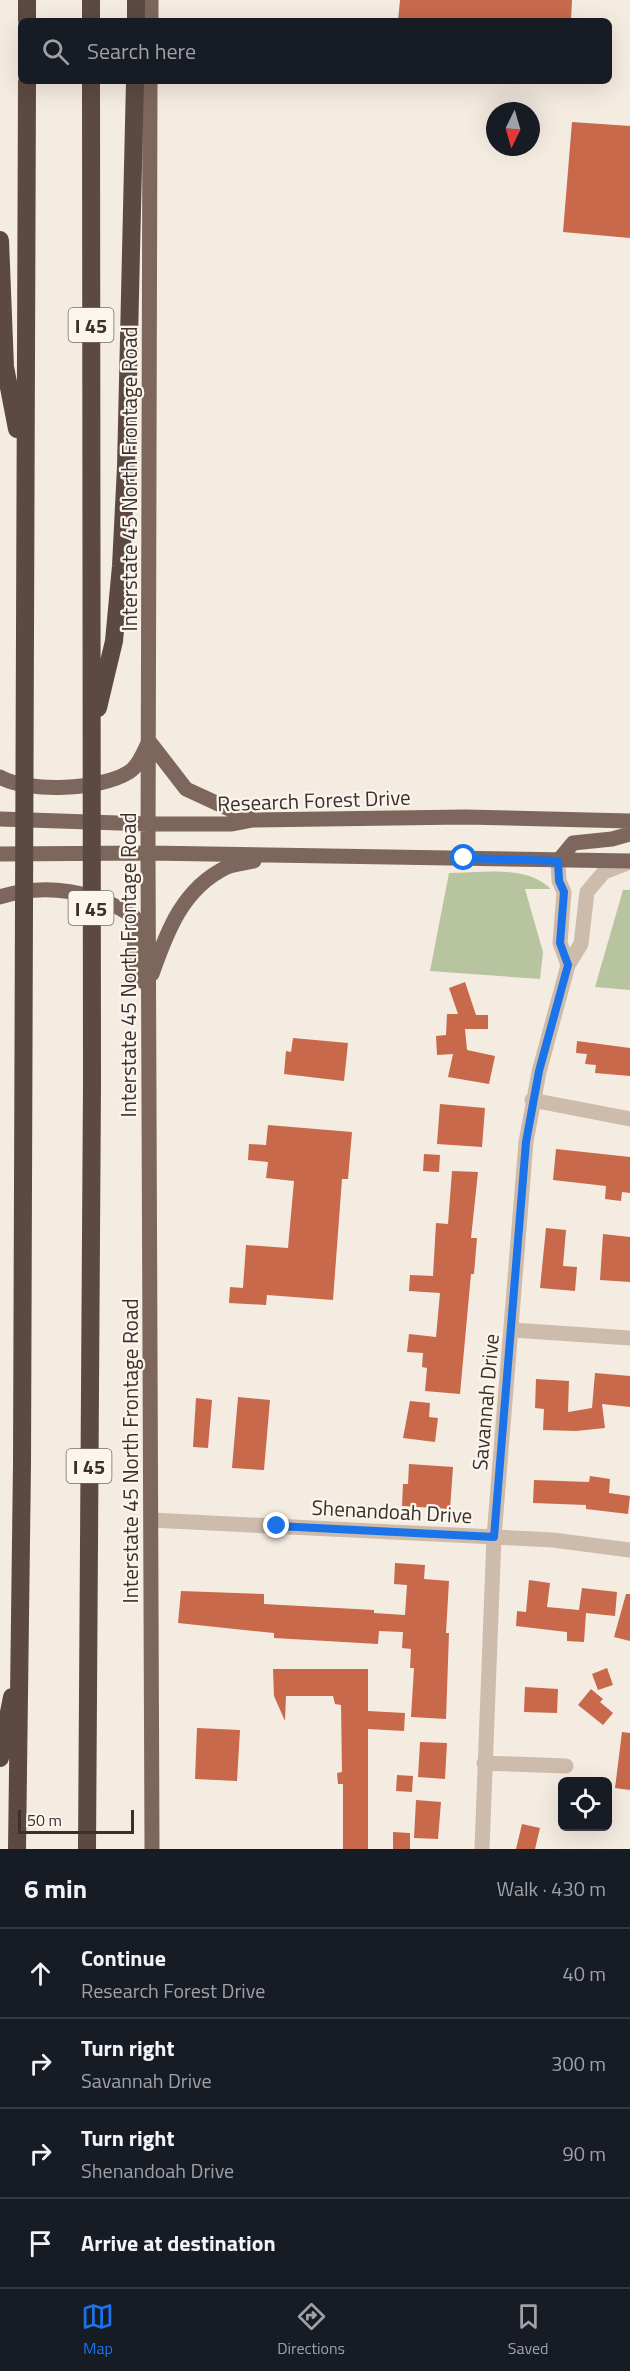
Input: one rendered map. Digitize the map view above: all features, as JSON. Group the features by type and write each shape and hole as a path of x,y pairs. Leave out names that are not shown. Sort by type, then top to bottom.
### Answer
{"highway":[{"path":"27,0 27,18"},
{"path":"92,0 92,18"},
{"path":"136,0 136,18"},
{"path":"16,1849 22,1464 27,84"},
{"name":"I 45","path":"87,1849 92,1083 91,84"},
{"path":"92,733 114,640 121,566 126,468 135,84"},
{"path":"0,240 5,367 25,468"},
{"path":"0,1758 4,1725 19,1672"}],"main road":[{"path":"151,0 151,18"},
{"name":"Interstate 45 North Frontage Road","path":"150,84 148,985 152,1849"},
{"path":"0,777 11,783 32,785 81,786 105,782 130,772 139,762 149,741 186,789 253,820"},
{"name":"Research Forest Drive","path":"0,819 148,824 232,824 253,820 465,817 630,821"},
{"path":"558,861 573,843 612,839 630,834"},
{"path":"0,854 148,853 630,861"},
{"path":"0,897 36,891 74,891 114,904 134,917 135,975 148,985 168,928 191,893 227,867 279,856"}],"street":[{"name":"Savannah Drive","path":"558,861 559,881 564,892 560,943 568,965"},
{"name":"Savannah Drive","path":"483,1849 484,1762 494,1537 513,1330 523,1171 532,1100 568,965 581,944 587,892 604,873 630,861"},
{"path":"532,1100 630,1119"},
{"path":"513,1330 630,1338"},
{"name":"Shenandoah Drive","path":"151,1520 564,1541 630,1550"},
{"path":"484,1762 566,1766"}],"green space":[{"path":"489,871 516,873 541,881 551,889 525,889 543,952 540,979 430,971 449,873"},
{"path":"623,890 630,890 630,990 595,987"}],"building":[{"path":"400,0 572,0 571,18 398,18"},
{"path":"572,122 630,126 630,238 563,232"},
{"path":"465,982 476,1015 488,1015 488,1029 465,1029 467,1050 495,1056 489,1084 448,1077 453,1054 437,1055 436,1036 446,1035 447,1014 458,1014 449,988"},
{"path":"293,1038 348,1043 344,1081 284,1074 286,1051 291,1052"},
{"path":"577,1041 630,1048 630,1076 595,1073 596,1065 585,1064 587,1054 576,1053"},
{"path":"440,1104 485,1108 482,1147 437,1144"},
{"path":"268,1125 352,1132 348,1179 342,1179 333,1300 267,1295 266,1305 229,1303 230,1287 243,1288 246,1245 288,1248 294,1181 266,1178 268,1162 248,1160 249,1144 266,1145"},
{"path":"556,1149 630,1157 630,1193 622,1192 621,1201 605,1199 606,1186 553,1180"},
{"path":"424,1154 440,1155 439,1172 423,1171"},
{"path":"452,1171 478,1172 471,1238 477,1238 474,1274 471,1274 460,1394 425,1391 427,1368 422,1367 423,1353 407,1352 409,1334 436,1337 440,1293 409,1291 410,1275 433,1276 436,1223 448,1224"},
{"path":"546,1228 566,1230 563,1266 577,1267 575,1291 540,1288"},
{"path":"603,1234 630,1237 630,1282 600,1280"},
{"path":"595,1373 630,1376 630,1407 602,1404 605,1428 576,1431 543,1430 544,1409 535,1408 536,1379 569,1381 568,1412 592,1408"},
{"path":"238,1397 270,1400 264,1470 232,1468"},
{"path":"196,1398 212,1400 208,1448 193,1447"},
{"path":"410,1401 430,1403 429,1417 438,1418 435,1442 403,1438"},
{"path":"409,1464 453,1467 450,1509 402,1506 403,1484 408,1484"},
{"path":"590,1476 610,1479 609,1493 630,1496 628,1514 586,1509 586,1505 533,1503 534,1480 589,1482"},
{"path":"395,1563 425,1565 424,1579 449,1581 446,1633 449,1633 446,1719 411,1717 414,1668 410,1668 411,1649 402,1648 403,1632 379,1631 378,1644 274,1638 274,1633 178,1623 181,1591 264,1594 264,1604 374,1610 374,1613 405,1615 407,1585 394,1584"},
{"path":"529,1580 550,1583 547,1607 579,1610 582,1588 617,1592 615,1616 586,1613 584,1642 567,1641 567,1632 516,1626 517,1611 526,1612"},
{"path":"626,1594 630,1594 630,1641 614,1637"},
{"path":"607,1668 613,1685 598,1690 592,1674"},
{"path":"273,1669 368,1669 368,1711 405,1713 404,1731 368,1729 368,1849 343,1849 343,1784 338,1784 337,1773 342,1772 341,1705 335,1704 333,1696 286,1696 285,1721 274,1696"},
{"path":"525,1687 558,1689 557,1713 524,1712"},
{"path":"591,1689 603,1699 600,1702 613,1713 603,1725 578,1705"},
{"path":"197,1728 240,1730 237,1781 195,1779"},
{"path":"622,1732 630,1733 630,1790 615,1788"},
{"path":"420,1742 447,1743 445,1779 418,1777"},
{"path":"397,1775 413,1776 412,1792 396,1791"},
{"path":"416,1800 441,1802 438,1839 414,1838"},
{"path":"522,1824 540,1828 535,1849 516,1849"},
{"path":"393,1832 410,1833 410,1849 393,1849"}],"route":[{"path":"277,1526 494,1537 513,1330 526,1142 532,1100 568,965 560,943 564,892 559,881 558,861 464,858"}]}
